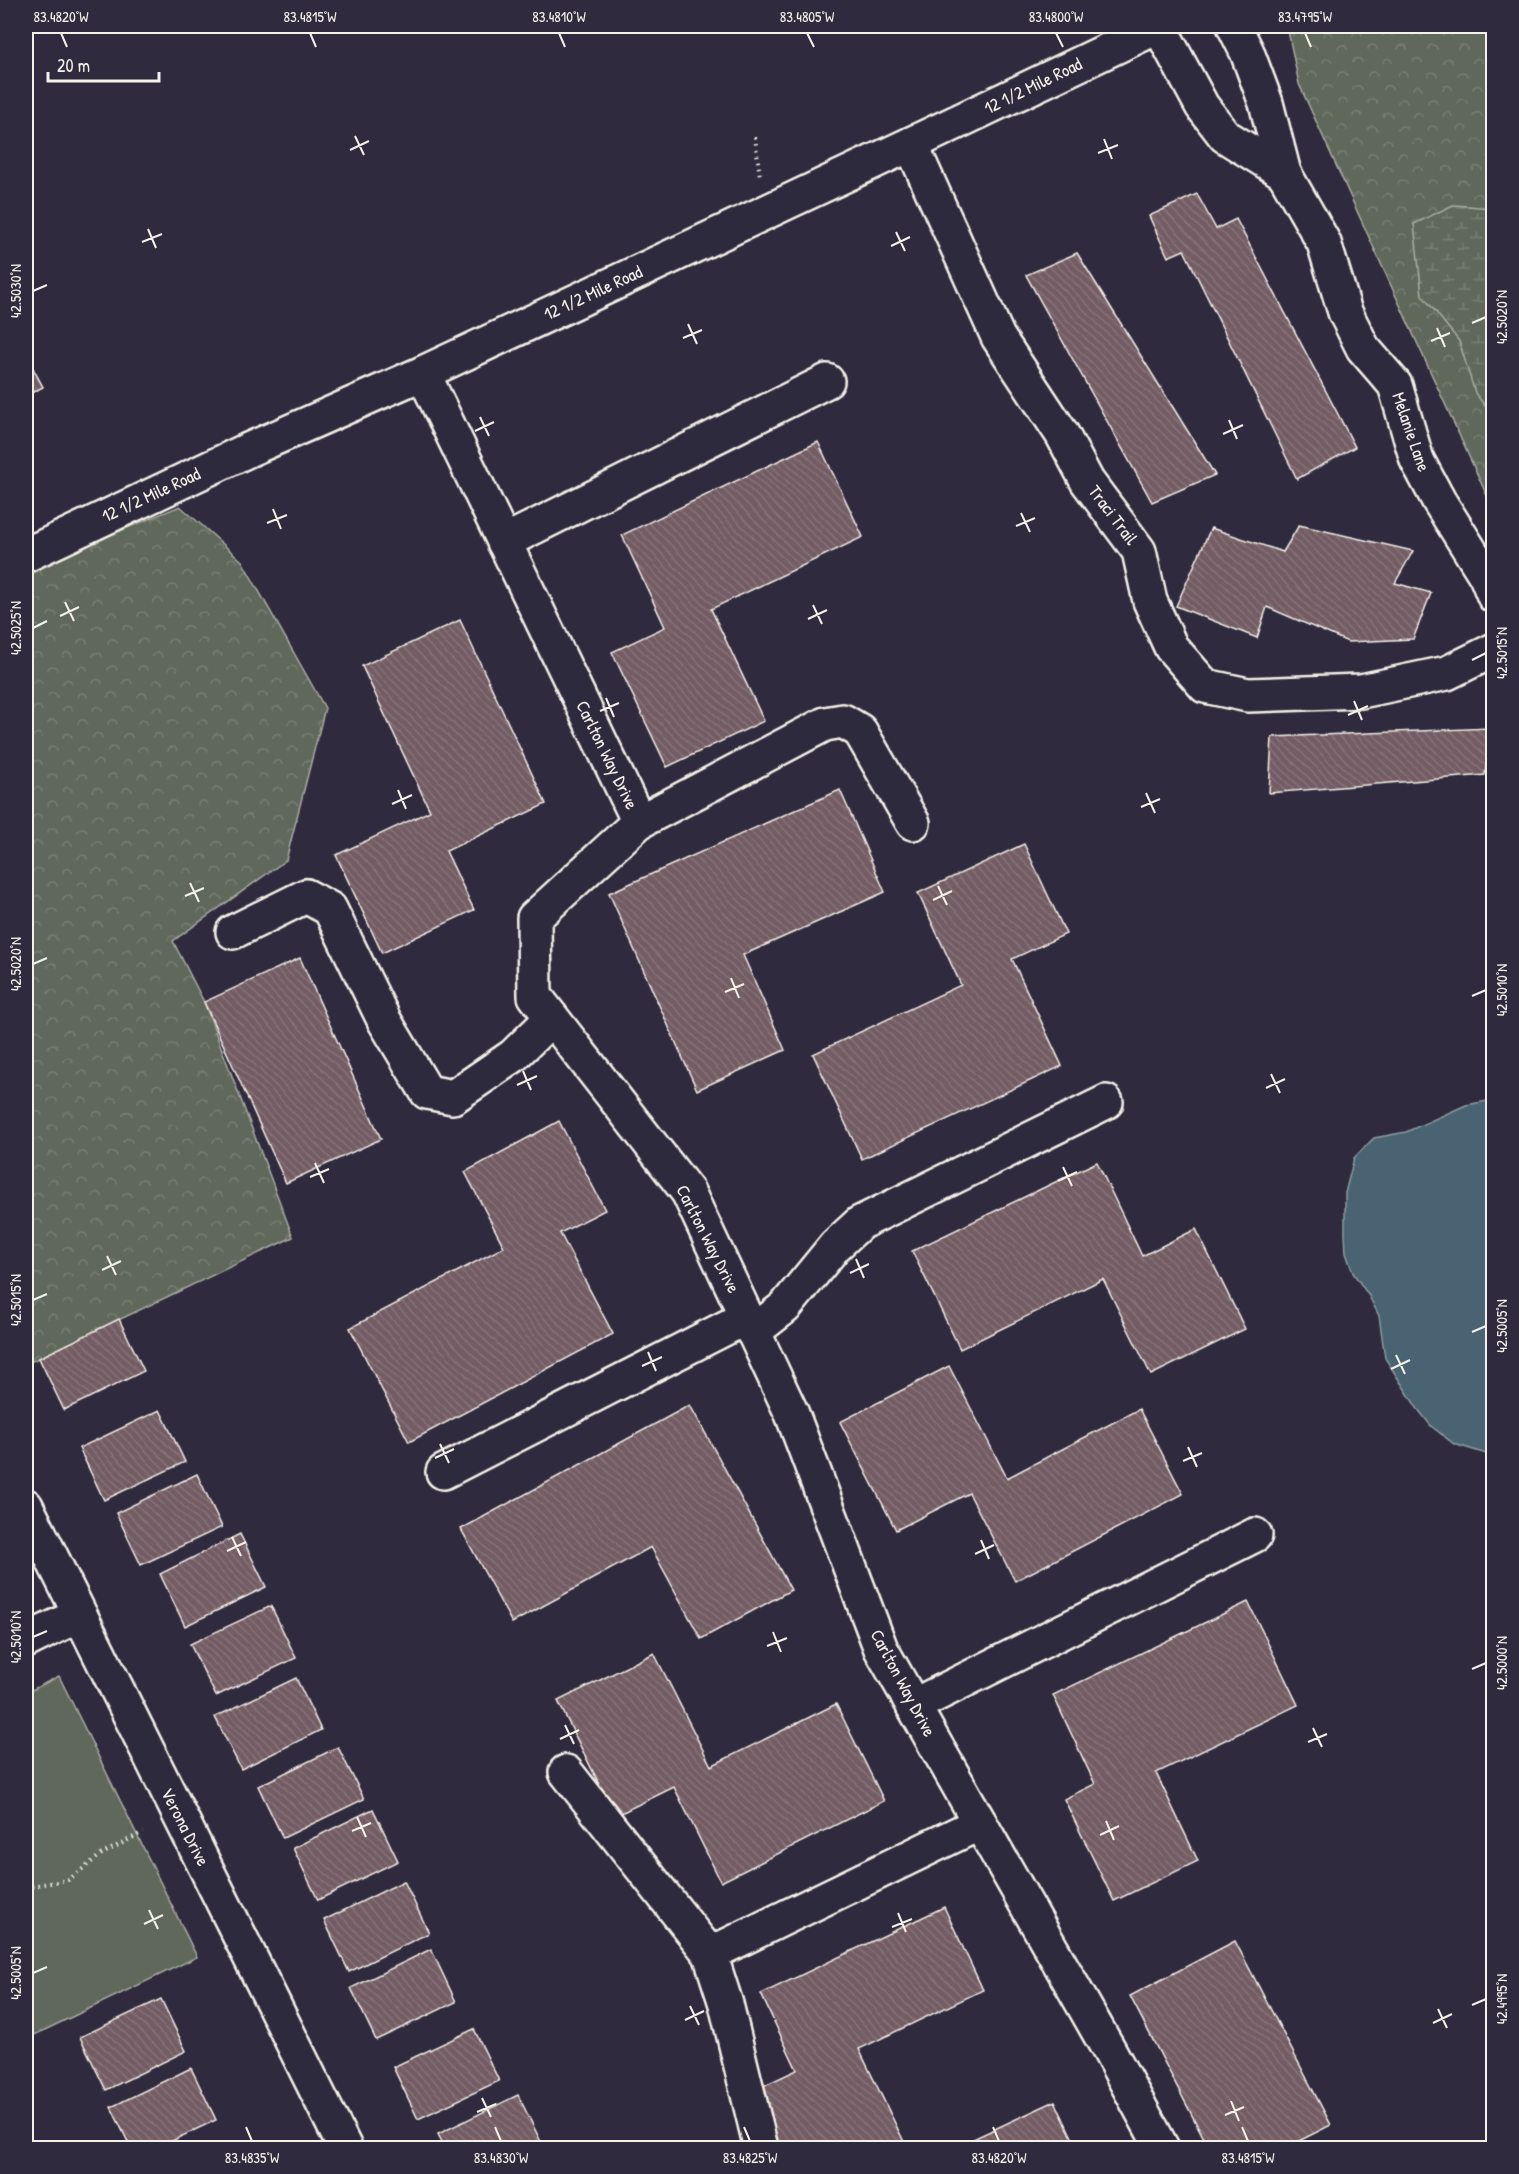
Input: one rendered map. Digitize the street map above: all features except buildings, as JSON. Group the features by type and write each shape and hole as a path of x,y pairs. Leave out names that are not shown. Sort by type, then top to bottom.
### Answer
{"street":[{"name":"12 1/2 Mile Road","path":"26,555 248,450 423,373 1159,26"},
{"name":"Melanie Lane","path":"1159,26 1202,106 1225,136 1284,173"},
{"name":"Melanie Lane","path":"1234,26 1247,52 1266,103 1284,173 1324,243 1345,312 1363,348 1395,385 1417,460 1439,501 1486,576 1494,596"},
{"name":"Traci Trail","path":"911,144 998,337 1062,434 1087,481 1139,551 1150,601 1171,647 1205,686 1248,695 1361,691 1447,674 1494,650"},
{"name":"Carlton Way Drive","path":"423,373 639,822 534,918 535,996 688,1192 792,1414 881,1649 1109,2050 1162,2148"},
{"path":"504,542 827,381"},
{"path":"639,822 825,724 843,721 860,731 913,823"},
{"path":"233,932 306,896 330,909 384,1020 427,1092 453,1097 513,1056 552,1018"},
{"path":"443,1472 785,1307 835,1246 860,1223 1106,1102"},
{"name":"Verona Drive","path":"26,1506 345,2148"},
{"path":"914,1706 1255,1535"},
{"path":"26,1641 79,1615"},
{"path":"566,1772 710,1954 726,2004 761,2148"},
{"path":"710,1954 980,1823"}],"path":[{"path":"26,1884 32,1886 68,1880 102,1854 143,1832"}],"green space":[{"path":"1287,26 1493,26 1493,509 1299,84"},
{"path":"1453,205 1493,208 1493,416 1475,393 1459,341 1422,295 1414,224"},
{"path":"180,506 242,561 325,708 286,860 173,941 204,1002 293,1237 26,1364 26,556 41,564"},
{"path":"59,1676 197,1957 26,2039 26,1693"}],"water":[{"path":"1494,1100 1493,1456 1454,1444 1431,1426 1385,1358 1379,1316 1353,1273 1346,1253 1345,1193 1354,1158 1374,1138 1406,1132 1466,1105"}]}
